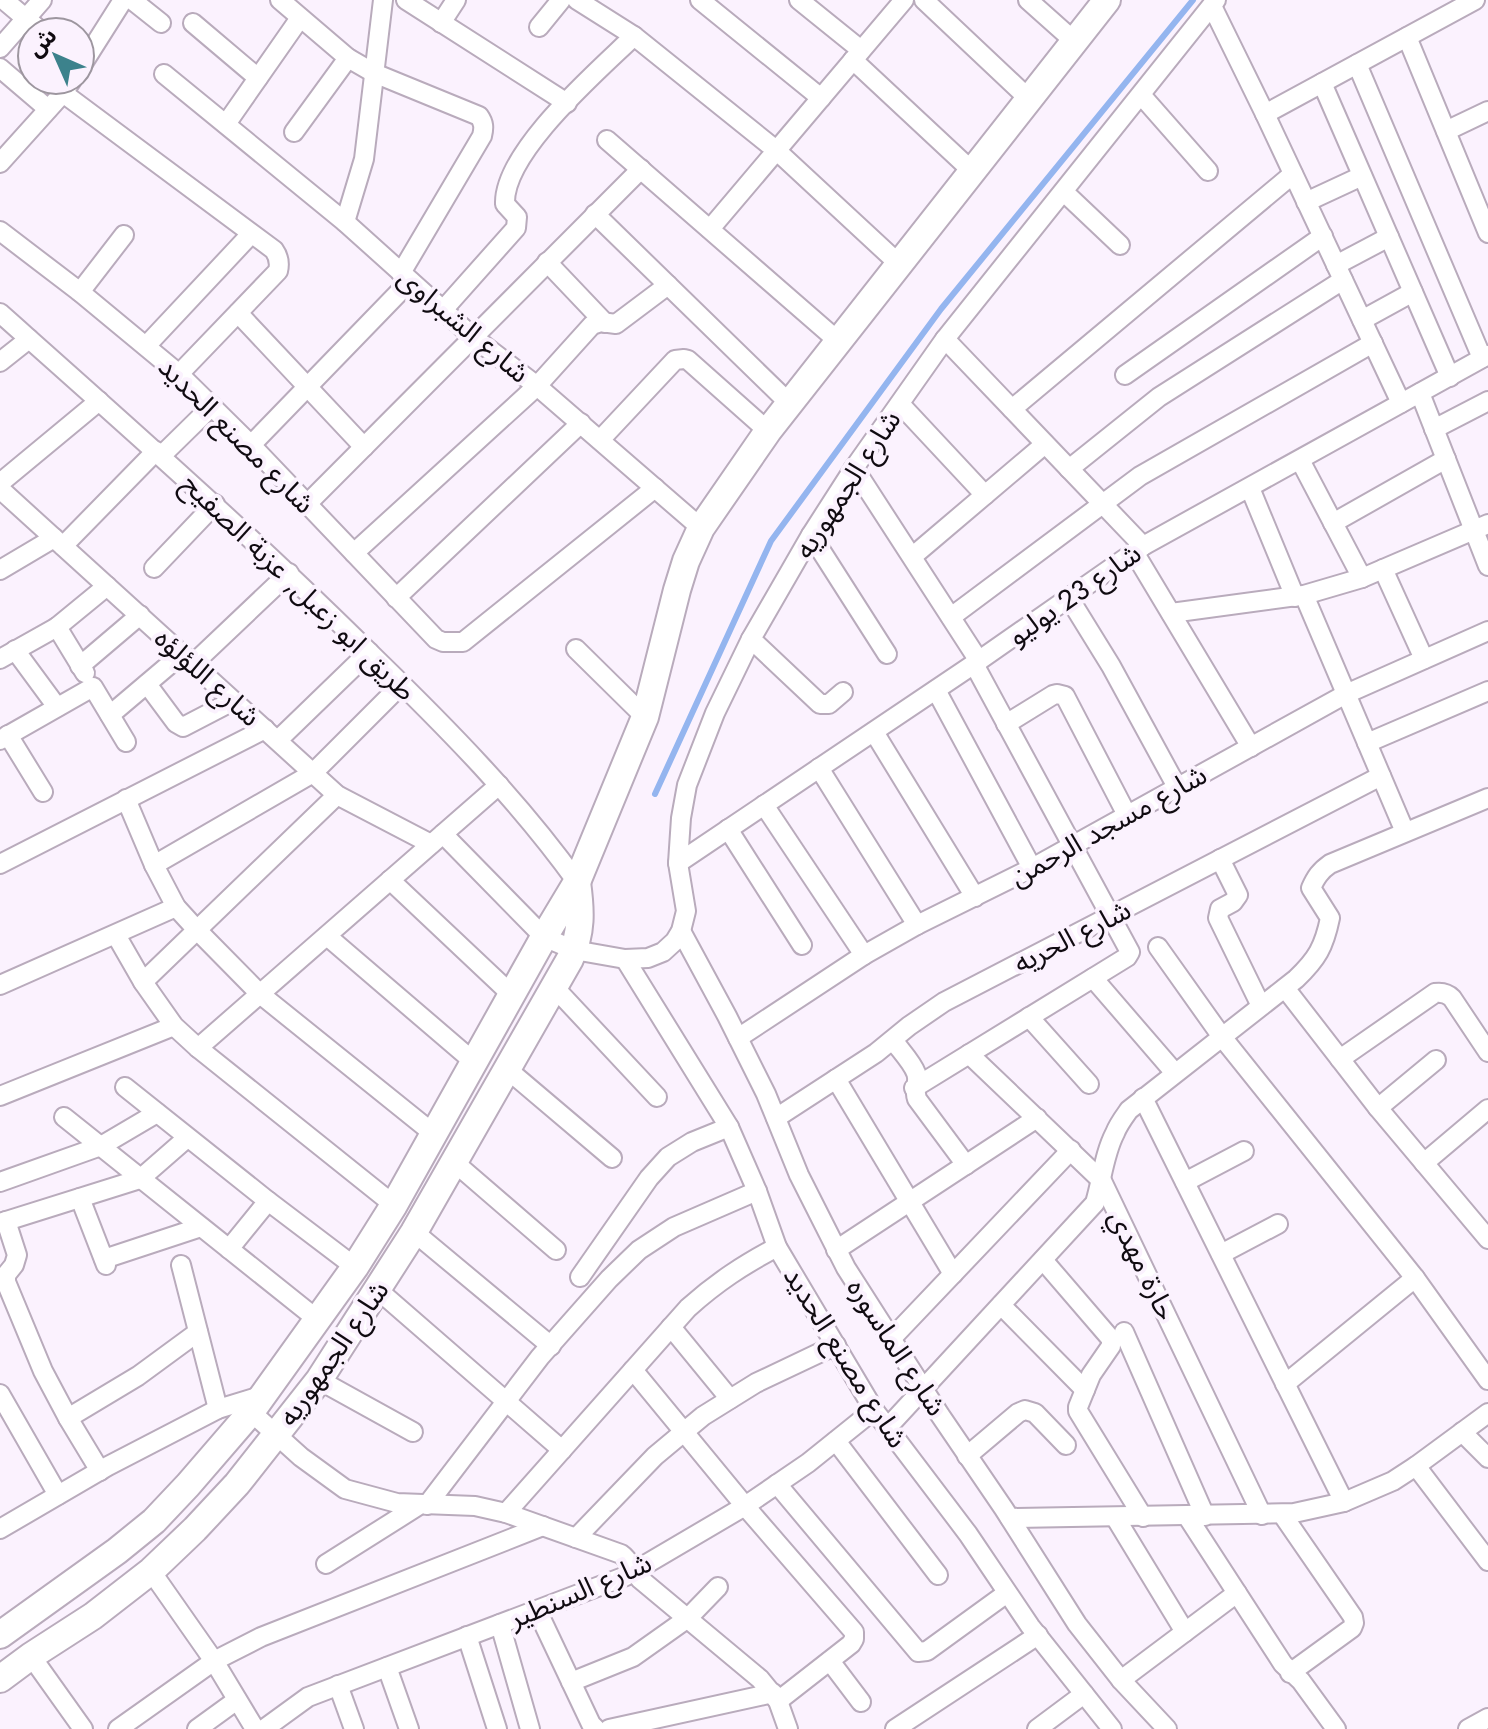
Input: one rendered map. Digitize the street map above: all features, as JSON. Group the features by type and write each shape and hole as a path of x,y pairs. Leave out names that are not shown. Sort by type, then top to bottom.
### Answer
{"main road":[{"name":"شارع الجمهوريه","path":"0,1635 107,1559 154,1521 258,1403 355,1267 394,1205 577,882 645,717 677,590 701,528 768,431 1107,0"},
{"name":"شارع الجمهوريه","path":"0,1679 93,1616 151,1571 237,1484 319,1380 414,1232 574,950 581,913 577,882"}],"street":[{"path":"4,0 23,16"},
{"path":"29,16 42,0"},
{"path":"96,42 123,0"},
{"path":"132,0 161,23"},
{"path":"251,445 406,277 482,136 484,126 479,116 374,73 348,58 280,0"},
{"path":"345,222 364,159 383,0"},
{"path":"406,0 567,103"},
{"path":"441,23 456,0"},
{"path":"539,27 561,0"},
{"path":"577,0 634,36 776,150 899,264"},
{"path":"700,0 821,98"},
{"path":"799,0 972,171"},
{"path":"924,0 1029,99"},
{"path":"1028,0 1074,41"},
{"path":"1265,114 1475,0"},
{"path":"710,229 900,2"},
{"path":"1214,3 1401,403"},
{"name":"شارع الجمهوريه","path":"681,931 686,911 678,863 687,785 715,713 751,639 854,468 945,339 1214,3"},
{"path":"226,124 300,18"},
{"path":"193,23 258,78"},
{"path":"0,48 16,30"},
{"path":"443,310 516,228 518,221 515,214 505,204 506,190 537,134 634,36"},
{"path":"1407,37 1488,233"},
{"path":"294,132 348,58"},
{"path":"1357,64 1485,356"},
{"path":"0,68 48,109"},
{"name":"شارع الشبراوى","path":"164,74 345,222 473,337 537,386 701,528"},
{"path":"1322,83 1450,377"},
{"path":"96,93 251,234 274,250 279,260 278,271 179,374"},
{"path":"0,163 58,96"},
{"path":"1142,96 1208,171"},
{"path":"1446,131 1488,111"},
{"path":"607,140 838,341"},
{"path":"307,504 641,169"},
{"path":"1012,409 1293,174"},
{"path":"1306,202 1362,176"},
{"path":"1064,192 1120,245"},
{"path":"595,214 790,404"},
{"name":"شارع مصنع الحديد","path":"0,231 179,374 436,639 443,642 463,642 655,488"},
{"path":"146,346 251,234"},
{"path":"80,292 124,235"},
{"path":"1125,375 1323,236"},
{"path":"1069,469 1159,397 1389,237"},
{"path":"547,262 605,323"},
{"path":"354,553 537,386 592,325 601,322 616,324 668,285"},
{"path":"1362,320 1413,292"},
{"name":"طريق ابو زعبل, عزبة الصفيح","path":"0,313 215,504 402,684 499,785 553,848 577,882"},
{"path":"238,313 364,447"},
{"path":"0,362 29,339"},
{"path":"945,339 1103,504 1138,549 1171,613 1251,747"},
{"path":"951,617 1140,476 1373,343"},
{"name":"شارع 23 يوليو","path":"678,863 976,663 1138,549 1485,356"},
{"path":"600,440 679,359 688,360 768,431"},
{"path":"1420,393 1446,459 1481,527 1488,566"},
{"path":"0,486 99,401"},
{"path":"1434,429 1488,401"},
{"path":"900,404 985,495"},
{"path":"0,570 59,542 212,406"},
{"path":"396,598 581,423"},
{"path":"913,556 1045,444"},
{"path":"1333,523 1446,459"},
{"path":"1300,460 1362,578"},
{"path":"854,468 951,617 1130,950 1129,954 1093,978 914,1088"},
{"name":"شارع اللؤلؤه","path":"0,486 337,795 437,839 544,937"},
{"path":"1250,488 1346,694 1405,832"},
{"path":"154,568 215,504"},
{"path":"1171,613 1300,596 1362,578 1481,527"},
{"path":"811,535 887,654"},
{"path":"1383,569 1424,659"},
{"path":"110,715 147,684 188,659 289,573"},
{"path":"57,707 8,654 57,627 107,586"},
{"path":"1069,598 1098,643 1177,787"},
{"path":"80,666 140,615"},
{"path":"57,627 126,742"},
{"name":"شارع مسجد الرحمن","path":"738,1038 864,955 917,925 1032,868 1346,694 1488,631"},
{"path":"751,639 820,704 829,704 843,692"},
{"path":"576,649 645,717"},
{"path":"0,864 126,799 271,735 369,652"},
{"path":"147,684 176,723 183,727 233,701"},
{"path":"154,865 313,773 402,684"},
{"path":"43,792 3,735 93,687"},
{"path":"936,690 1032,868"},
{"path":"1367,743 1488,691"},
{"path":"1006,724 1053,695 1065,696 1127,815"},
{"path":"874,732 975,897"},
{"path":"819,768 917,925"},
{"name":"شارع الحريه","path":"776,1118 944,1002 1381,776"},
{"path":"198,1048 499,785"},
{"path":"143,982 337,795"},
{"path":"887,1428 1095,1203 1115,1132 1129,1110 1314,963 1325,942 1330,918 1311,888 1321,870 1488,798"},
{"path":"126,799 176,907 197,930 260,994 434,1134"},
{"path":"764,805 864,955"},
{"path":"728,829 802,945"},
{"path":"1220,859 1238,895 1233,902 1220,909 1219,922 1261,1006"},
{"path":"390,880 512,995"},
{"path":"0,985 176,907"},
{"path":"544,937 574,950 625,959 648,958 663,952 681,931"},
{"name":"شارع الماسوره","path":"681,931 766,1094 799,1175 836,1250 1077,1624 1121,1680 1167,1729"},
{"path":"116,935 143,982 174,1026 394,1205"},
{"path":"327,936 474,1062"},
{"path":"1158,947 1222,1037 1415,1278 1488,1380"},
{"name":"شارع مصنع الحديد","path":"625,959 729,1127 777,1247 874,1410 968,1534 1038,1635 1112,1729"},
{"path":"1093,978 1175,1073"},
{"path":"554,987 657,1097"},
{"path":"1285,988 1378,1108 1484,1227"},
{"path":"1340,1059 1440,992 1449,994 1488,1052"},
{"path":"1029,1017 1089,1084"},
{"path":"0,1096 174,1026"},
{"path":"893,1040 916,1073 914,1088 917,1099 966,1165"},
{"name":"حارة مهدي","path":"969,1054 1102,1181 1262,1515"},
{"path":"1378,1108 1436,1060"},
{"path":"507,1069 612,1158"},
{"path":"836,1079 953,1274"},
{"path":"125,1087 355,1267"},
{"path":"1143,1098 1344,1502"},
{"path":"1424,1163 1488,1109"},
{"path":"0,1182 101,1146 157,1113"},
{"path":"64,1117 318,1320"},
{"path":"836,1250 1037,1118"},
{"path":"580,1277 649,1178 668,1157 692,1142 729,1127"},
{"path":"100,1471 9,1311 6,1275 17,1255 3,1222 140,1179 187,1138"},
{"path":"892,1338 1071,1150"},
{"path":"1185,1182 1244,1151"},
{"path":"454,1162 556,1250"},
{"path":"326,1564 424,1505 551,1346 609,1279 639,1250 674,1227 757,1191"},
{"path":"80,1198 105,1262 201,1227"},
{"path":"229,1249 268,1201"},
{"path":"1221,1254 1278,1224"},
{"path":"414,1232 551,1346"},
{"path":"506,1513 688,1308 714,1285 777,1247"},
{"path":"1043,1260 1111,1339 1110,1349 1091,1375 1078,1407 1143,1517"},
{"path":"181,1265 218,1409"},
{"path":"1285,1384 1415,1278"},
{"path":"378,1290 562,1450"},
{"path":"1001,1305 1085,1390"},
{"path":"671,1327 730,1399"},
{"path":"68,1418 138,1376 198,1332"},
{"path":"1124,1332 1196,1516 1237,1593 1283,1664 1306,1687 1336,1729"},
{"path":"576,1538 655,1456 703,1416 756,1383 836,1345"},
{"path":"609,1729 776,1697 830,1661 851,1644 855,1636 633,1370"},
{"path":"319,1380 413,1432"},
{"path":"0,1394 58,1495"},
{"path":"0,1528 218,1409 258,1403 276,1436 345,1489 397,1503 475,1506 506,1513 621,1554 633,1571 760,1679 776,1697 788,1729"},
{"name":"شارع السنطير","path":"264,1729 308,1697 626,1576 745,1506 874,1410"},
{"path":"967,1456 1025,1410 1032,1411 1066,1445"},
{"path":"1010,1518 1294,1513 1344,1502 1393,1481 1488,1413"},
{"path":"1462,1432 1488,1458"},
{"path":"836,1441 938,1575"},
{"path":"1416,1466 1488,1561"},
{"path":"777,1484 918,1652 927,1651 1007,1593"},
{"path":"1282,1514 1353,1617 1354,1623 1352,1628 1290,1673"},
{"path":"1115,1517 1185,1632"},
{"path":"118,1729 214,1661 261,1637 543,1526"},
{"path":"151,1571 214,1661 255,1729"},
{"path":"571,1682 633,1657 688,1618 718,1587"},
{"path":"1121,1680 1237,1593"},
{"path":"537,1610 596,1729"},
{"path":"500,1624 530,1729"},
{"path":"895,1729 922,1722 1038,1635"},
{"path":"467,1636 497,1729"},
{"path":"31,1656 83,1729"},
{"path":"830,1661 861,1702"},
{"path":"387,1667 409,1729"},
{"path":"338,1685 354,1729"},
{"path":"1037,1729 1084,1694"},
{"path":"197,1729 237,1700"},
{"path":"1468,1729 1488,1718"}],"waterway":[{"path":"655,794 771,541 941,309 1193,0"}]}
